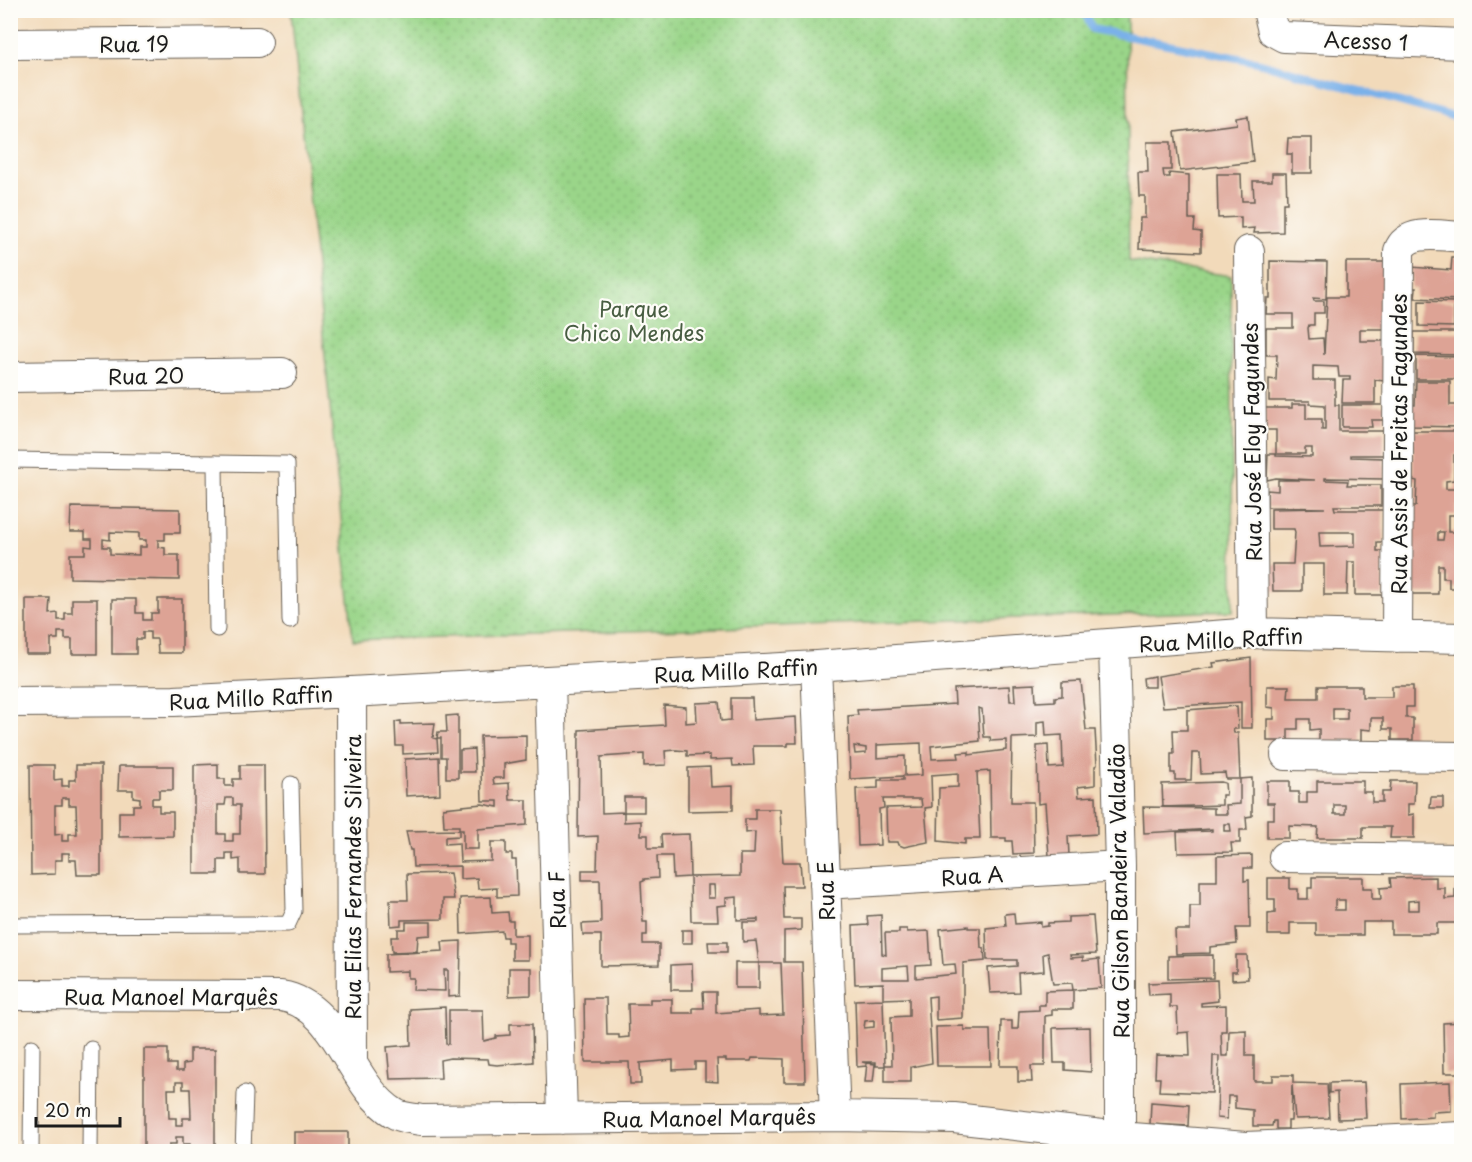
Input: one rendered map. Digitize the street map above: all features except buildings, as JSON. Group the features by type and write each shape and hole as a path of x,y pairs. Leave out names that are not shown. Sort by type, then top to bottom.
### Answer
{"street":[{"name":"Acesso 1","path":"1271,21 1284,37 1461,44"},
{"name":"Rua 19","path":"10,44 257,42"},
{"name":"Rua Assis de Freitas Fagundes","path":"1396,637 1399,251 1404,241 1415,236 1461,237"},
{"name":"Rua José Eloy Fagundes","path":"1249,252 1253,633"},
{"name":"Rua 20","path":"10,377 282,373"},
{"name":"Rua Millo Raffin","path":"10,702 174,701 550,681 816,666 1253,633 1461,638"},
{"name":"Rua Gilson Bandeira Valadão","path":"1114,645 1120,866 1120,1137"},
{"name":"Rua E","path":"816,666 835,1116"},
{"name":"Rua F","path":"550,681 562,1119"},
{"name":"Rua Elias Fernandes Silveira","path":"351,692 352,1061"},
{"path":"1286,755 1461,757"},
{"path":"1284,856 1461,859"},
{"name":"Rua A","path":"825,884 1120,866"},
{"name":"Rua Manoel Marquês","path":"10,995 290,997 299,999 315,1011 380,1102 395,1115 421,1120 835,1116 954,1118 1120,1137 1246,1147 1461,1137"}],"lane":[{"path":"10,460 287,464 290,621"},
{"path":"215,463 217,629"},
{"path":"10,925 288,924 294,911 291,784"},
{"path":"31,1152 32,1047"},
{"path":"90,1152 91,1049"},
{"path":"243,1152 245,1093"}],"green space":[{"name":"Parque Chico Mendes","path":"291,11 1127,11 1129,261 1231,276 1233,611 353,640"}],"waterway":[{"path":"1084,10 1092,29 1253,61 1462,119"}]}
